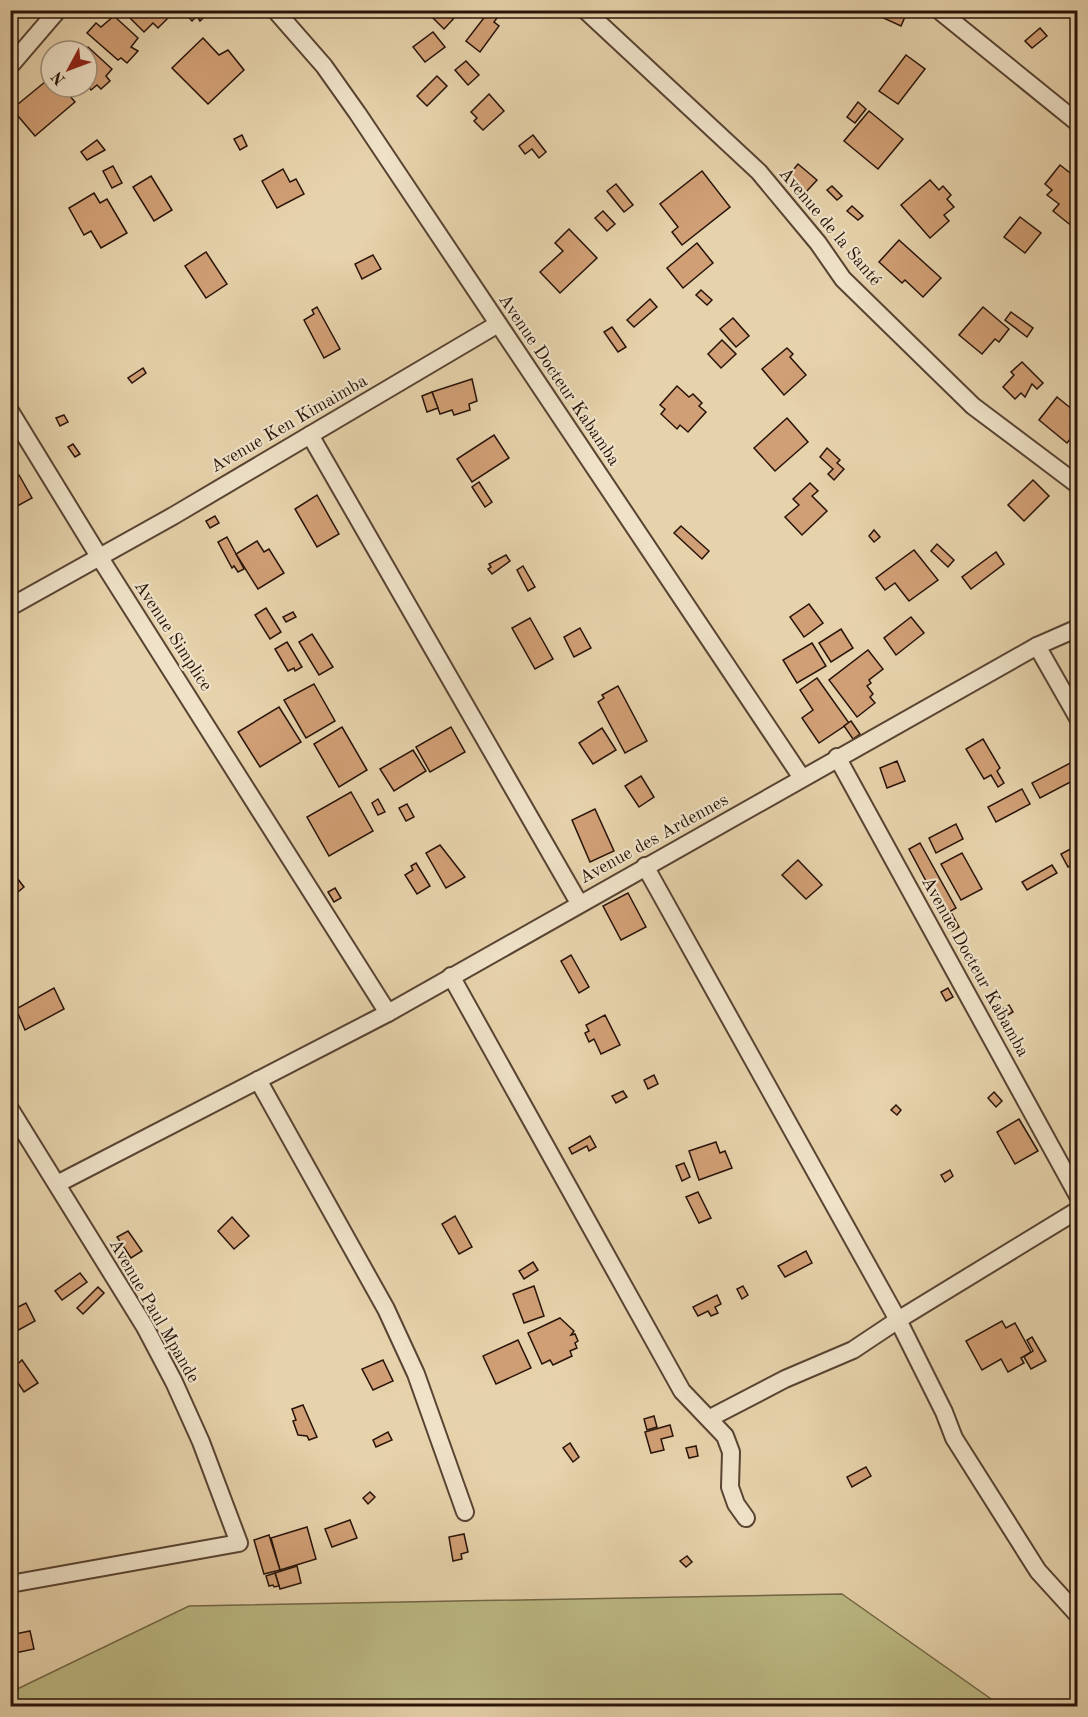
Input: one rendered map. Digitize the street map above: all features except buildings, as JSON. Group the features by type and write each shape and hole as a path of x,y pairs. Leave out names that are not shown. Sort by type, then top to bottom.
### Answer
{"street":[{"path":"10,66 58,10"},
{"name":"Avenue Docteur Kabamba","path":"275,10 324,66 358,114 802,778"},
{"name":"Avenue de la Santé","path":"585,10 759,172 818,243 843,279 972,406 1077,485"},
{"path":"941,12 1077,123"},
{"name":"Avenue Ken Kimaimba","path":"10,607 100,558 498,324"},
{"name":"Avenue Simplice","path":"10,411 100,558 306,880 388,1013"},
{"path":"310,435 579,903"},
{"name":"Avenue des Ardennes","path":"57,1185 388,1013 837,757 1036,646 1077,628"},
{"path":"1036,646 1077,718"},
{"name":"Avenue Docteur Kabamba","path":"837,757 1077,1196"},
{"path":"645,866 898,1320 944,1412 954,1438 1038,1571 1077,1616"},
{"path":"451,976 682,1390 694,1406 710,1418 725,1436 731,1452 730,1487 736,1504 746,1518"},
{"path":"258,1080 386,1309 416,1374 465,1512"},
{"name":"Avenue Paul Mpande","path":"10,1109 145,1327 174,1382 201,1442 239,1543 10,1584"},
{"path":"710,1418 785,1378 853,1350 1077,1210"}],"shaded area":[{"path":"842,1594 1001,1706 11,1706 11,1692 189,1606"}]}
